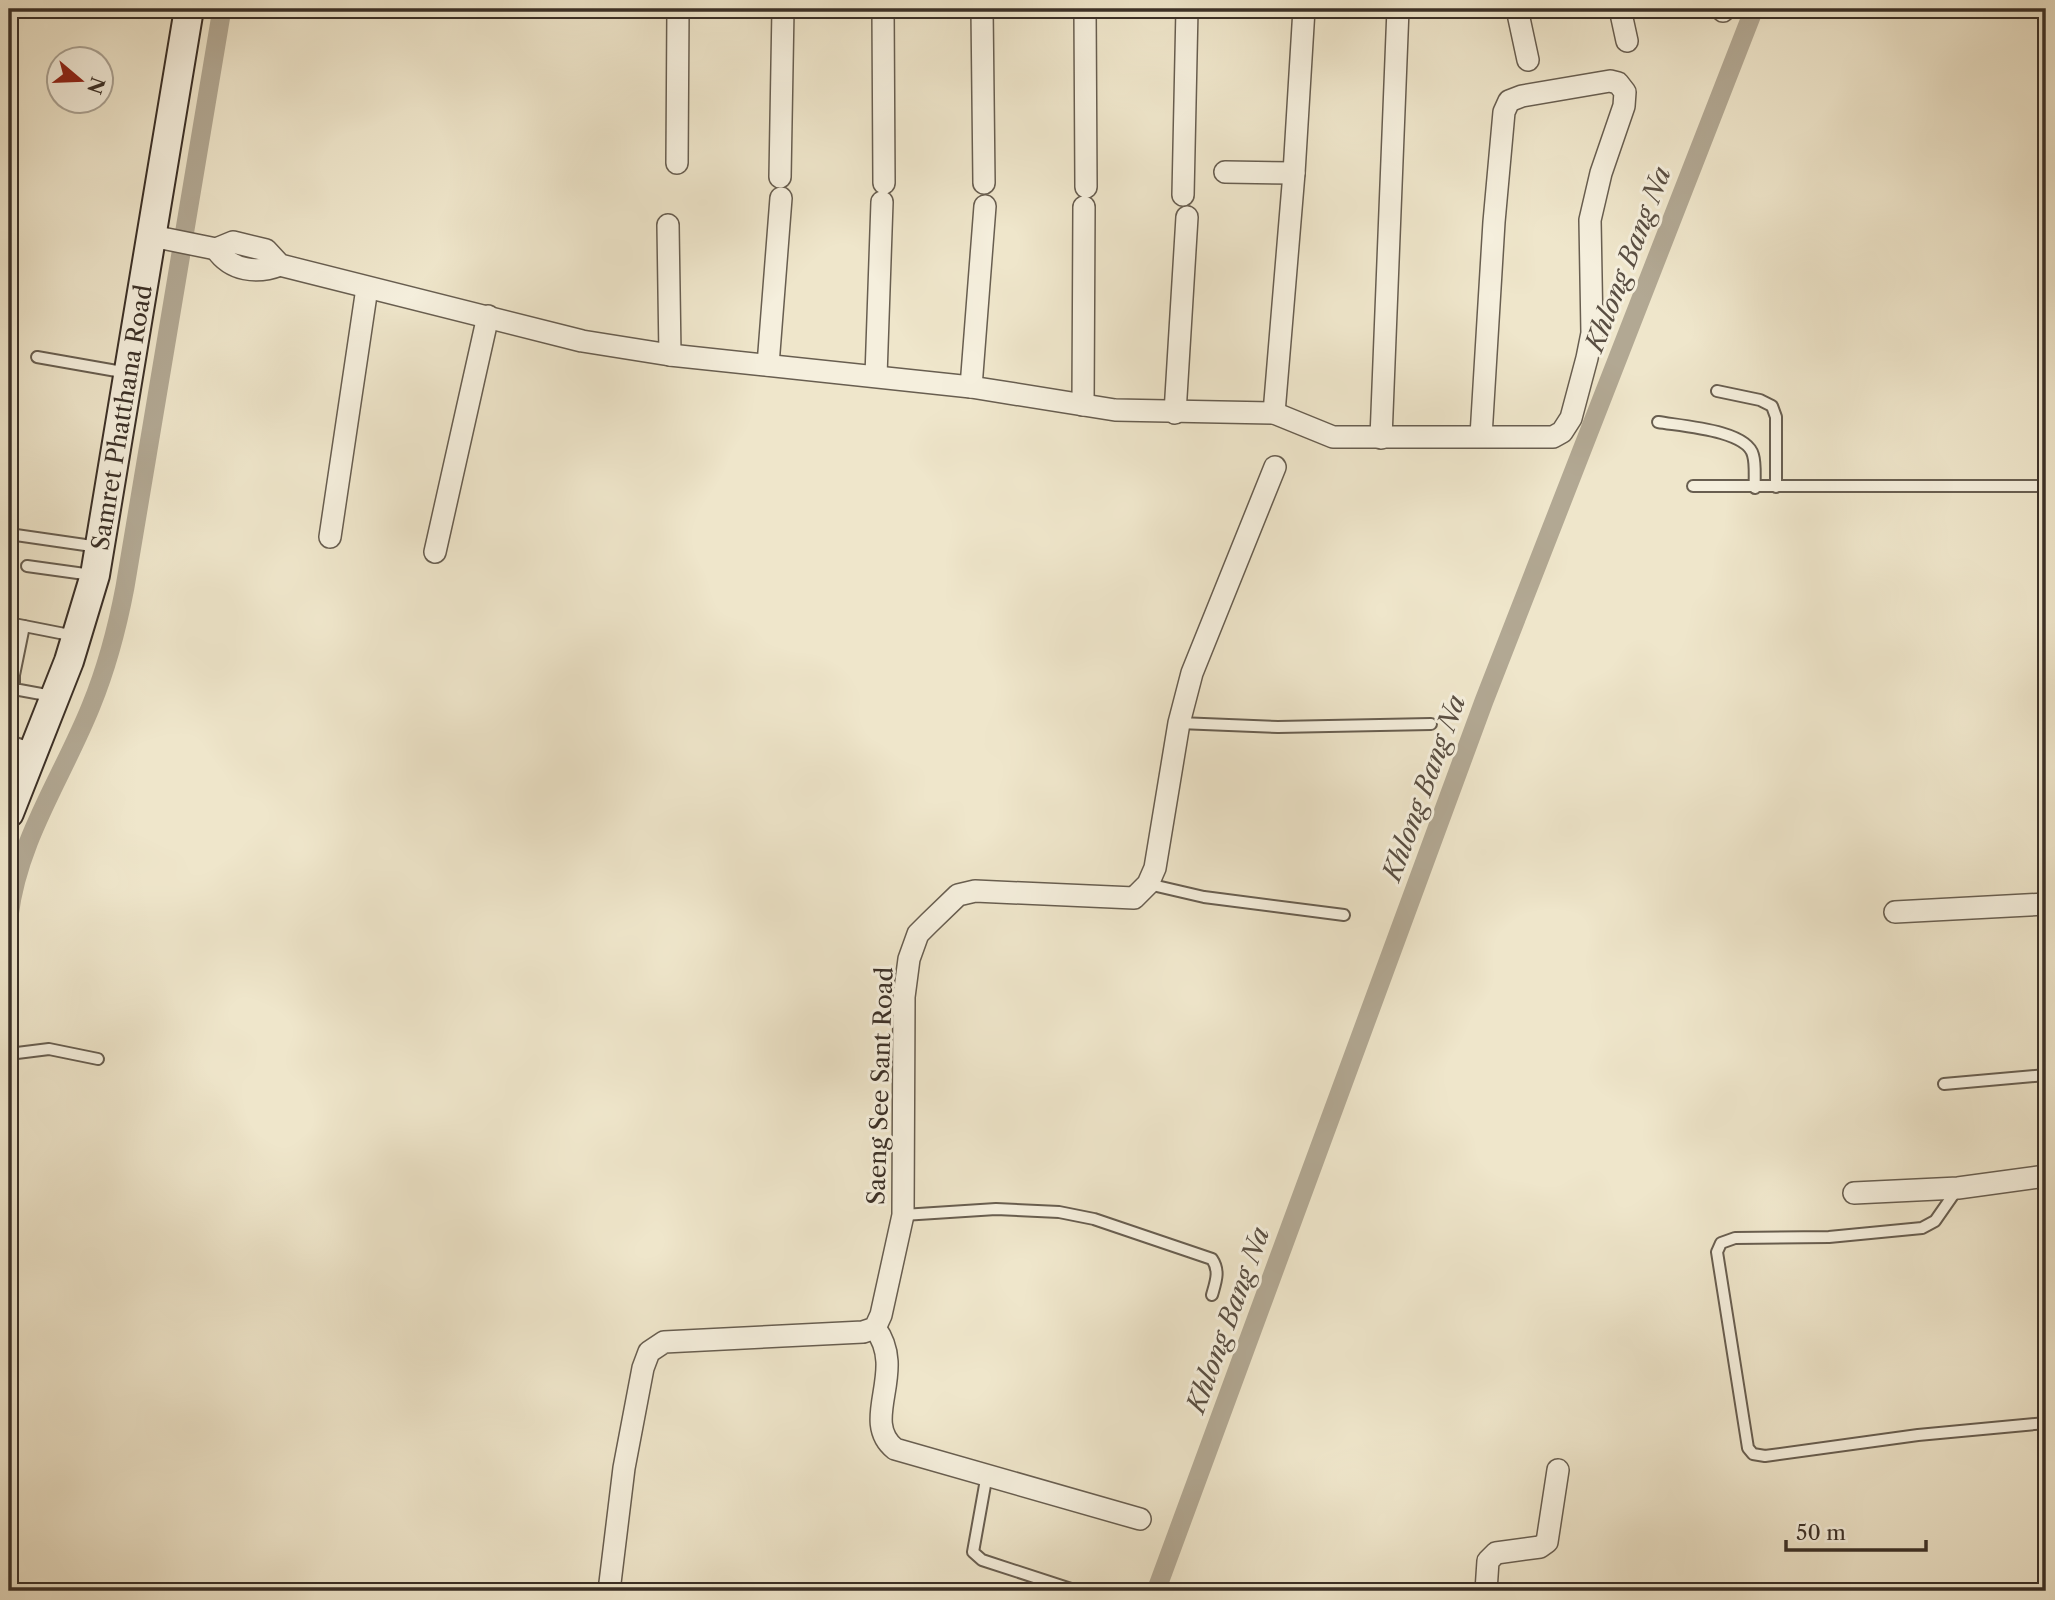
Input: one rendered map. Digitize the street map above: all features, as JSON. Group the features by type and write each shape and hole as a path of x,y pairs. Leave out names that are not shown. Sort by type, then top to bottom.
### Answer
{"street":[{"name":"Samret Phatthana Road","path":"9,813 21,745 55,696 95,575 128,373 163,238 189,9"},
{"path":"677,163 678,9"},
{"path":"768,365 781,187 783,9"},
{"path":"876,376 883,192 883,9"},
{"path":"982,9 984,183"},
{"path":"1083,405 1084,9"},
{"path":"1183,195 1187,9"},
{"path":"1274,413 1294,173 1304,9"},
{"path":"1381,438 1398,9"},
{"path":"1517,9 1528,60"},
{"path":"1620,9 1627,41"},
{"path":"163,238 211,248 225,262 261,272 281,265 582,341 670,355 971,387 1115,410 1274,413 1333,437 1553,437 1562,432 1572,418 1592,333 1590,220 1601,173 1624,106 1625,92 1618,83 1610,81 1522,96 1509,101 1504,112 1494,222 1481,436"},
{"path":"1225,172 1294,173"},
{"path":"971,387 985,206"},
{"path":"1175,412 1186,217"},
{"path":"668,225 670,355"},
{"path":"330,537 367,288"},
{"path":"435,552 488,316"},
{"path":"1149,884 1155,868 1179,723 1192,673 1275,467"},
{"name":"Saeng See Sant Road","path":"874,1328 881,1315 903,1215 904,997 909,959 918,934 958,895 975,891 1134,898 1149,884"},
{"path":"1895,912 2046,904"},
{"path":"1854,1193 1958,1188 2046,1176"},
{"path":"609,1591 624,1468 643,1368 654,1346 664,1342 863,1332 874,1328 887,1351 880,1426 884,1440 895,1449 1140,1519"},
{"path":"1486,1591 1488,1561 1496,1553 1540,1547 1547,1542 1558,1471"}],"lane":[{"path":"37,357 128,373"},
{"path":"1717,391 1760,400 1772,406 1776,417 1776,487"},
{"path":"1658,422 1730,435 1747,443 1753,454 1755,488"},
{"path":"1693,486 2046,486"},
{"path":"9,534 99,547"},
{"path":"27,566 95,575"},
{"path":"9,623 77,636"},
{"path":"24,626 14,675 14,689 55,696"},
{"path":"1179,723 1278,727 1431,724"},
{"path":"1149,884 1204,897 1344,915"},
{"path":"14,1054 49,1049 98,1059"},
{"path":"1944,1084 2046,1075"},
{"path":"1958,1188 1941,1214 1922,1228 1829,1237 1735,1238 1721,1243 1717,1252 1748,1448 1765,1456 1918,1435 2046,1423"},
{"path":"903,1215 1032,1209 1094,1219 1212,1259 1217,1267 1212,1295"},
{"path":"987,1474 973,1552 982,1560 1077,1591"}],"waterway":[{"path":"9,916 22,861 91,706 119,618 222,9"},
{"name":"Khlong Bang Na","path":"1156,1591 1484,701 1754,9"}]}
